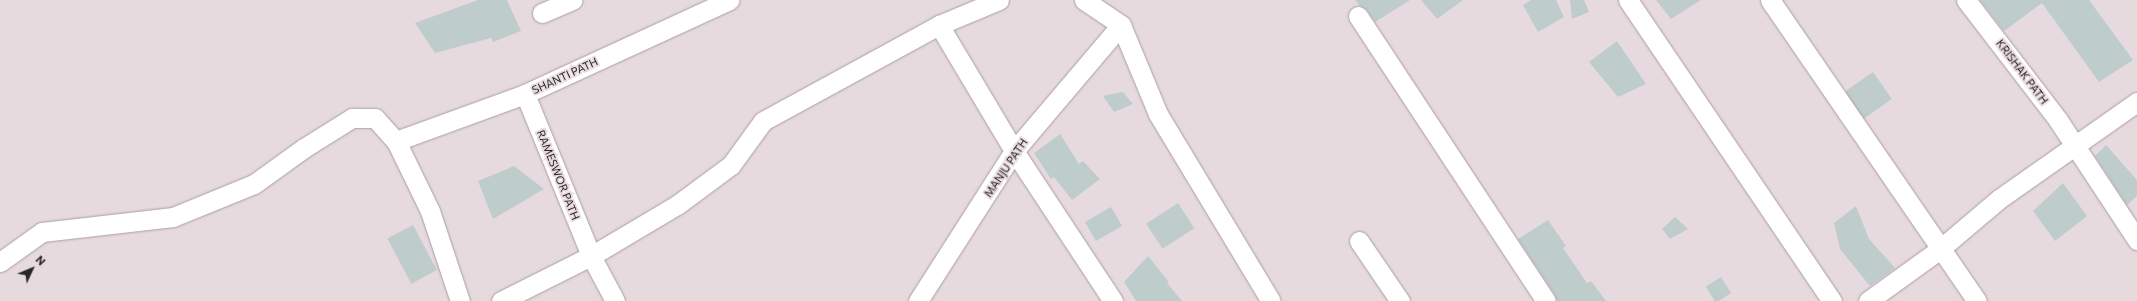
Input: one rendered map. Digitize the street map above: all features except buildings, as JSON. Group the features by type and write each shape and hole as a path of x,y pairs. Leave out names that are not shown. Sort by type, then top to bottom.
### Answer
{"street":[{"path":"542,13 572,0"},
{"name":"SHANTI PATH","path":"396,141 525,94 701,5 728,0"},
{"path":"501,301 591,256 677,205 731,165 763,121 939,24 999,0"},
{"path":"1084,0 1120,25 1158,114 1271,301"},
{"path":"1628,0 1832,301"},
{"path":"1770,0 1977,301"},
{"name":"KRISHAK PATH","path":"1966,0 2058,120 2074,147 2137,240"},
{"path":"1358,16 1546,301"},
{"path":"939,24 1014,151 1113,301"},
{"name":"MANJU PATH","path":"918,301 1014,151 1120,25"},
{"name":"RAMESWOR PATH","path":"525,94 591,256 615,301"},
{"path":"1868,301 1940,249 1999,199 2137,102"},
{"path":"0,262 42,232 173,217 254,184 304,148 352,118 375,118 396,141 430,211 460,301"},
{"path":"1358,242 1400,301"}]}
